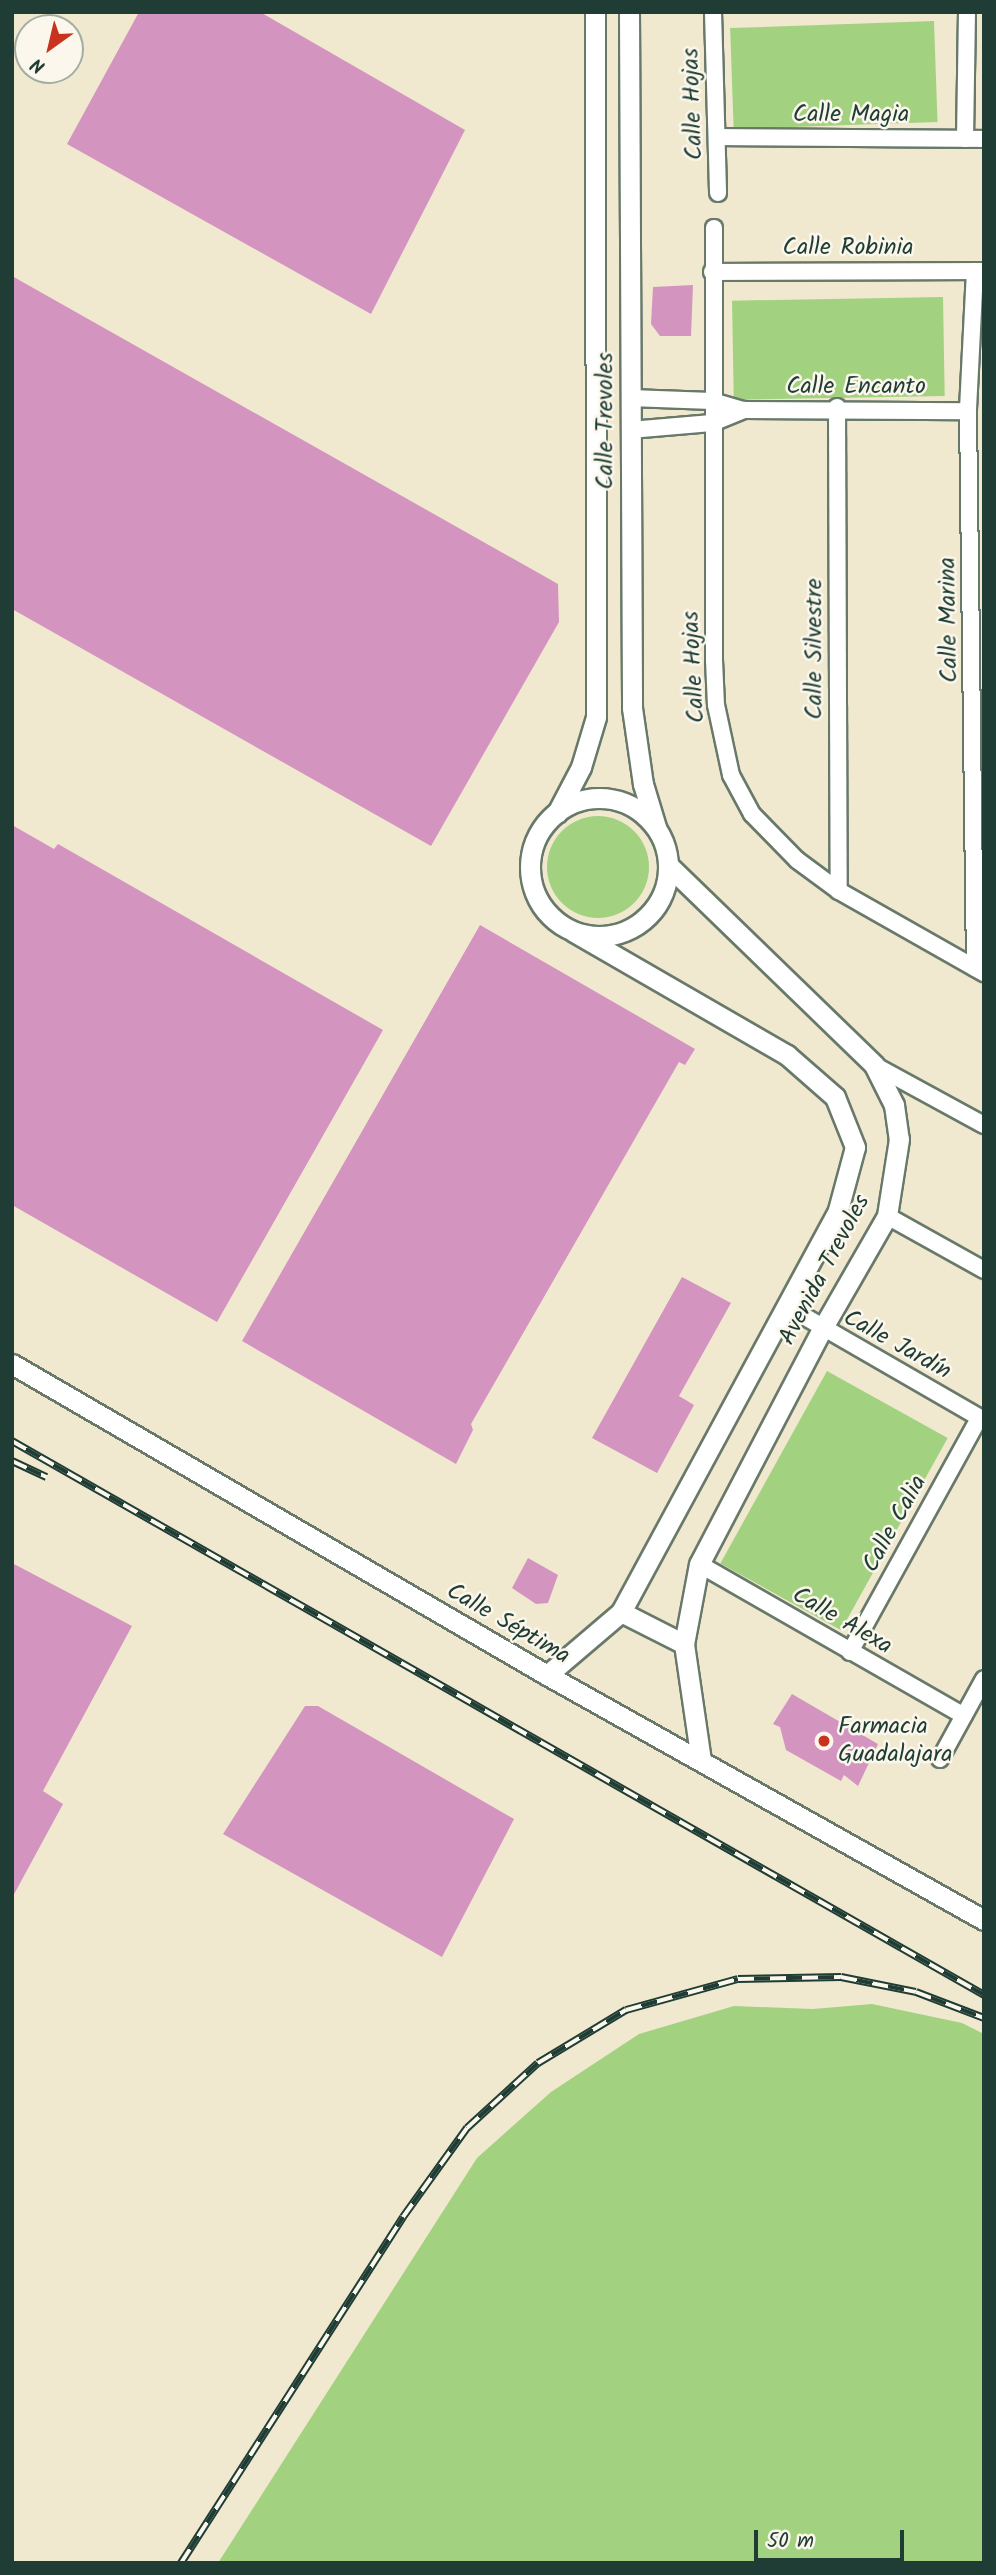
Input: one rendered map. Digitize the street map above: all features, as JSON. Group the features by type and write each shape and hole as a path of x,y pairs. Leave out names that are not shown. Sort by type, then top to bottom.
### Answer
{"street":[{"name":"Calle Trevoles","path":"557,813 581,767 596,717 595,12"},
{"path":"629,13 643,12"},
{"name":"Calle Hojas","path":"713,12 718,193"},
{"path":"965,139 967,12"},
{"name":"Calle Trevoles","path":"629,13 632,708 643,784 656,827"},
{"name":"Calle Magia","path":"718,137 984,138"},
{"path":"595,148 629,146"},
{"name":"Calle Hojas","path":"714,228 714,660 723,752 740,795 772,839 839,891 979,970"},
{"name":"Calle Robinia","path":"712,272 979,271"},
{"name":"Calle Marina","path":"979,271 968,411 978,673 979,970"},
{"name":"Calle Encanto","path":"629,398 712,401 744,410 837,407 968,411"},
{"name":"Calle Silvestre","path":"837,407 839,891"},
{"name":"Calle Encanto","path":"630,430 712,423 744,410"},
{"path":"609,799 635,808 656,827 669,866 662,899 640,925 608,937 574,932 554,919 538,901 531,877 536,842 557,813 582,800 609,799"},
{"name":"Avenida Trevoles","path":"669,866 874,1065 894,1105 899,1139 887,1216 822,1329 699,1564 684,1644 701,1761"},
{"name":"Avenida Trevoles","path":"547,1675 621,1612 788,1307 849,1182 855,1147 835,1097 787,1055 574,932"},
{"path":"874,1065 984,1125"},
{"path":"887,1216 984,1270"},
{"name":"Calle Jardín","path":"788,1307 982,1419"},
{"name":"Calle Séptima","path":"12,1364 547,1675 984,1920"},
{"name":"Calle Calia","path":"849,1652 982,1419"},
{"name":"Calle Alexa","path":"699,1564 964,1716"},
{"path":"621,1612 684,1644"},
{"path":"940,1759 984,1679"}],"green space":[{"path":"934,21 938,122 734,129 730,28"},
{"path":"943,297 945,396 734,400 732,301"},
{"path":"598,816 618,819 641,838 646,847 649,867 646,887 627,910 618,915 598,918 578,915 555,896 550,887 547,867 550,847 569,824 578,819"},
{"path":"827,1371 948,1438 841,1630 720,1563"},
{"path":"872,2004 962,2023 984,2034 984,2563 218,2563 477,2158 551,2092 639,2034 734,2006 813,2009"}],"building":[{"path":"139,12 260,12 465,130 371,314 67,144"},
{"path":"12,276 558,584 559,622 431,846 12,609"},
{"path":"693,285 691,336 660,336 651,324 653,287"},
{"path":"12,825 54,849 58,844 383,1030 217,1322 12,1205"},
{"path":"480,925 695,1049 685,1065 679,1062 471,1424 473,1430 456,1464 242,1341"},
{"path":"682,1277 731,1303 679,1396 694,1405 657,1473 592,1438"},
{"path":"528,1558 558,1575 548,1603 536,1604 512,1588"},
{"path":"12,1563 132,1626 43,1791 63,1804 12,1898"},
{"path":"792,1694 878,1744 858,1786 844,1775 841,1781 786,1750 780,1727 773,1724"},
{"path":"305,1706 318,1706 514,1819 442,1957 223,1834"}],"railway":[{"path":"12,1441 984,1995"},
{"path":"12,1461 47,1477"},
{"path":"181,2563 403,2217 467,2128 538,2063 626,2010 738,1979 841,1977 916,1992 984,2018"}],"place":[{"name":"Farmacia Guadalajara","path":"824,1741"}]}
